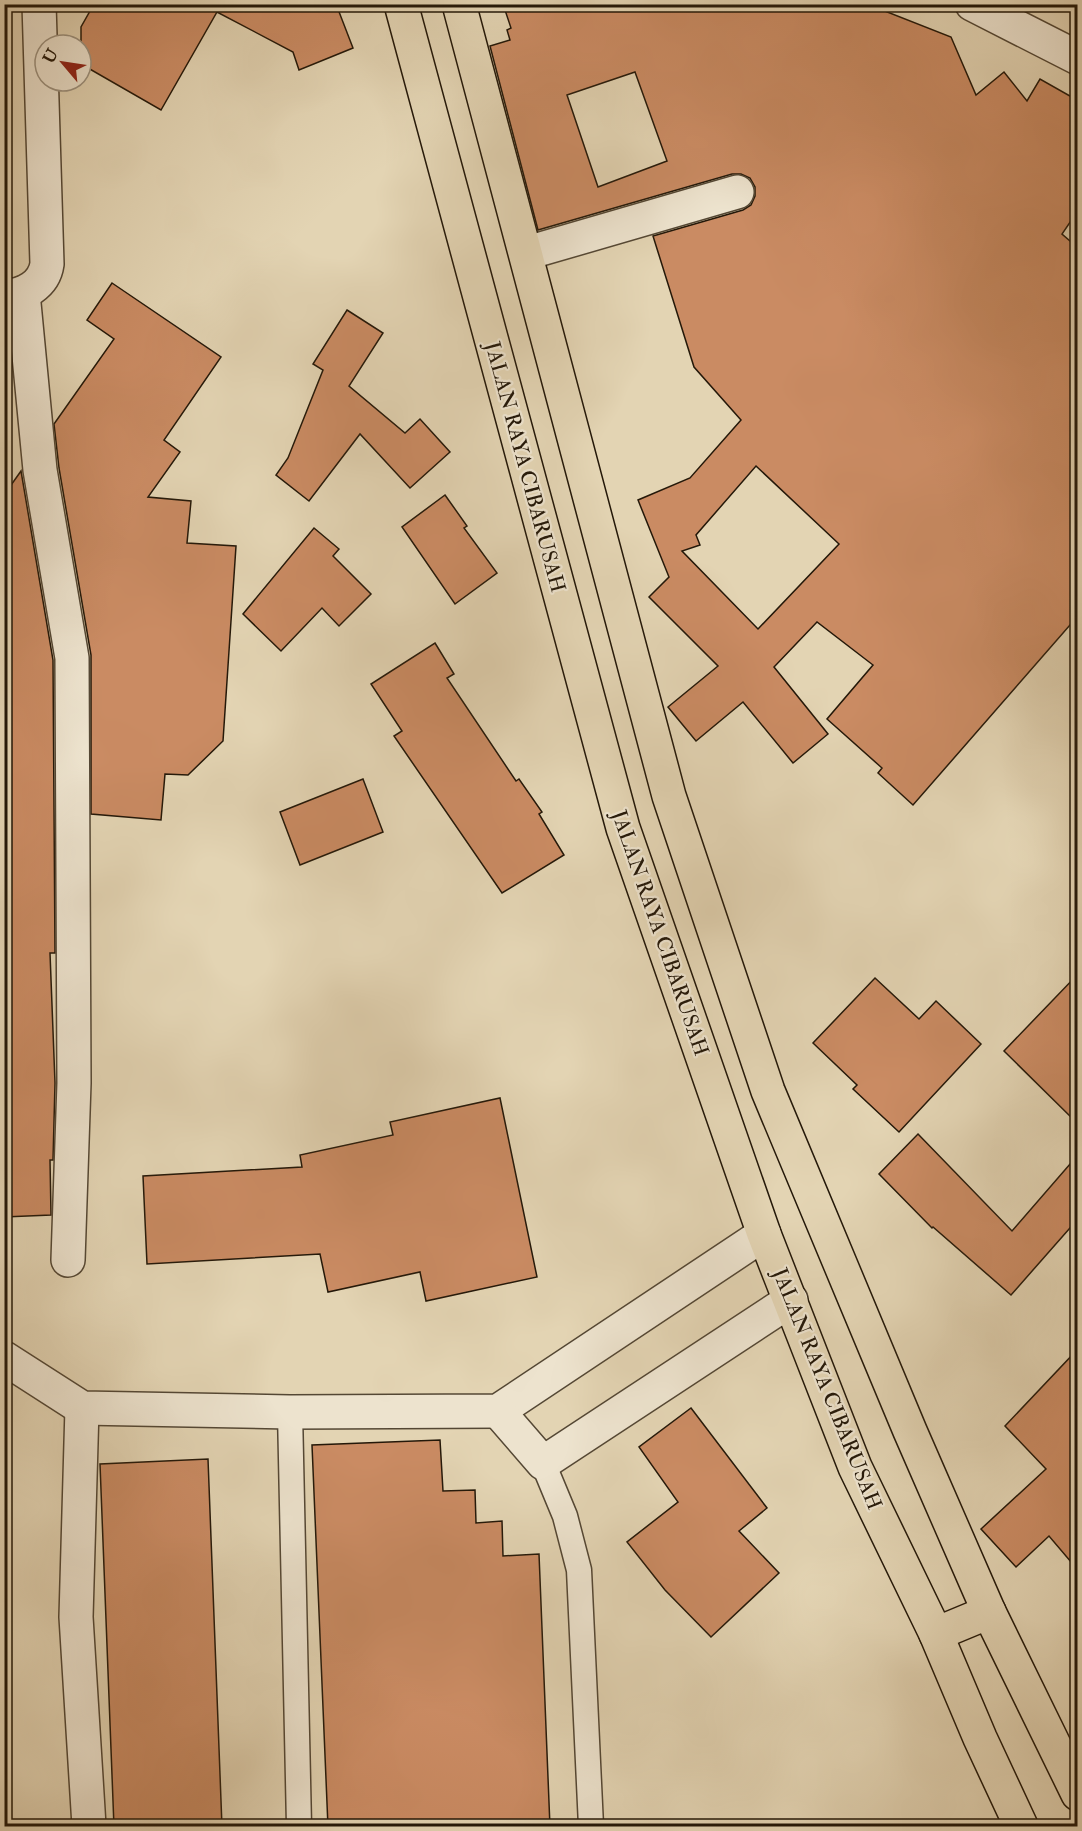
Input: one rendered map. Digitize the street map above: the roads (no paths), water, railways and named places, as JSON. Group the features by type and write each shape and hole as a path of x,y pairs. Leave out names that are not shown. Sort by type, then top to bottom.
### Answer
{"main road":[{"name":"JALAN RAYA CIBARUSAH","path":"401,4 623,828 764,1234 855,1467 936,1634 1021,1827"},
{"path":"459,4 669,796 768,1092 910,1431 989,1612 1077,1794"},
{"path":"936,1634 989,1612"}],"street":[{"path":"39,4 47,264 46,273 38,284 14,294 40,470 72,658 74,1083 68,1260"},
{"path":"976,5 1077,58"},
{"path":"526,253 737,192"},
{"path":"4,1358 82,1408 290,1412 498,1411 764,1234"},
{"path":"498,1411 543,1463 790,1300"},
{"path":"82,1408 76,1617 89,1827"}],"lane":[{"path":"290,1412 299,1827"},
{"path":"543,1463 565,1515 579,1570 591,1827"}]}
